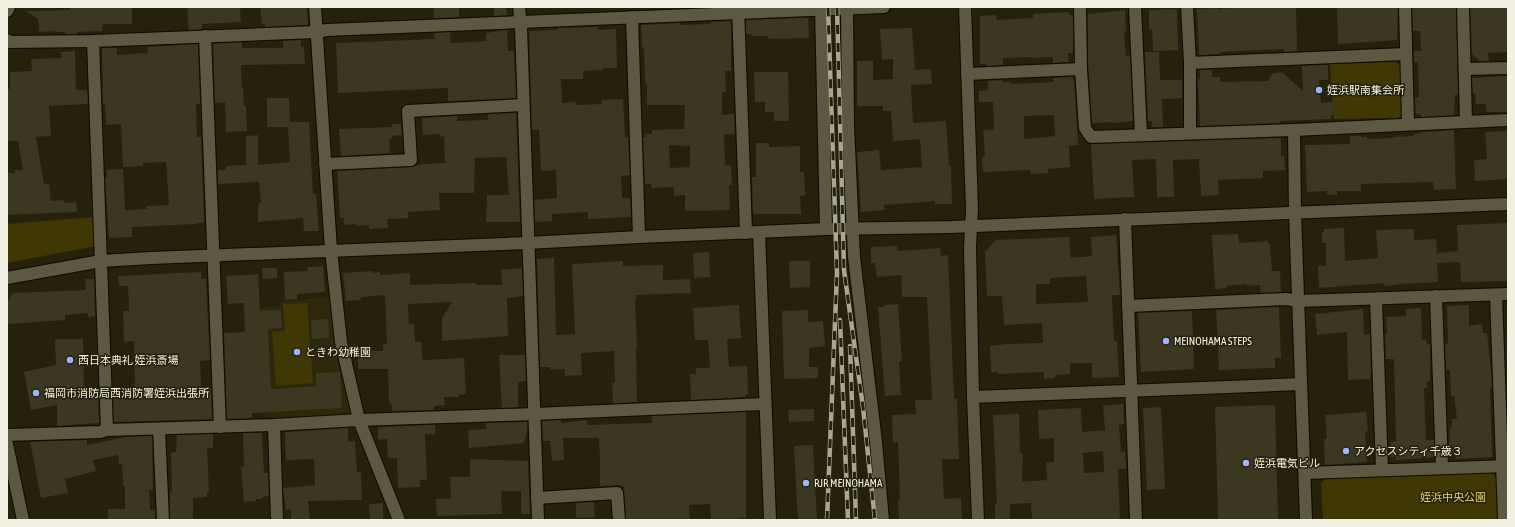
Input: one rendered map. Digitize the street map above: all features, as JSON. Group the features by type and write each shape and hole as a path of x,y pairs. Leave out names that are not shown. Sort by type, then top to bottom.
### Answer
{"street":[{"path":"7,11 9,7"},
{"path":"315,7 331,250 340,342 359,420 399,520"},
{"path":"519,7 519,21 521,27 527,243 538,520"},
{"path":"7,40 10,42 93,41 632,17 738,10 884,7"},
{"path":"965,7 972,210 973,397 978,520"},
{"path":"1080,7 1081,69 1085,128 1091,137 1141,134 1294,130 1508,120"},
{"path":"1135,7 1141,134"},
{"path":"1187,7 1190,63 1190,133"},
{"path":"1405,7 1408,124"},
{"path":"1463,7 1466,69 1466,121"},
{"path":"821,8 826,230"},
{"path":"847,8 848,125 853,230 883,520"},
{"path":"738,10 746,233"},
{"path":"632,17 639,236"},
{"path":"205,36 220,427"},
{"path":"93,41 107,430"},
{"path":"1190,63 1406,54"},
{"path":"1466,69 1508,68"},
{"path":"967,74 1081,69"},
{"path":"325,164 411,160 408,112 523,105"},
{"path":"1294,130 1295,213 1306,520"},
{"path":"7,278 101,261 214,255 527,243 639,236 971,226 1508,204"},
{"path":"1125,219 1136,520"},
{"path":"759,232 770,520"},
{"path":"1128,306 1286,299 1298,301 1502,295 1505,466 1504,520"},
{"path":"1436,296 1442,468"},
{"path":"1376,299 1382,470"},
{"path":"973,397 1301,384"},
{"path":"7,435 765,404"},
{"path":"274,425 277,520"},
{"path":"159,429 163,520"},
{"path":"7,444 23,520"},
{"path":"1305,473 1505,466"},
{"path":"538,498 617,493 618,520"}],"shaded area":[{"name":"ときわ幼稚園","path":"329,297 335,340 352,411 349,415 266,419 262,379 245,343 243,309 279,307 279,302"}],"green space":[{"path":"1395,62 1400,65 1403,113 1398,118 1334,119 1330,64"},
{"path":"93,217 96,246 7,263 7,224"},
{"path":"307,303 313,383 276,386 272,332 285,331 283,304"},
{"name":"姪浜中央公園","path":"1491,472 1496,477 1498,520 1323,520 1321,484 1326,478 1375,475"}],"building":[{"path":"70,7 132,7 132,24 103,24 102,31 77,32 77,34 65,34 65,32 55,31 39,32 38,19 26,11 70,10"},
{"path":"187,7 240,7 241,22 202,24 202,29 189,30"},
{"path":"260,7 307,7 308,25 265,27 265,24 262,24"},
{"path":"433,7 459,7 459,17 434,18"},
{"path":"494,7 506,7 507,15 494,16"},
{"path":"1296,7 1297,51 1284,52 1284,49 1220,52 1220,54 1199,55 1197,9"},
{"path":"1337,7 1398,7 1397,40 1338,44"},
{"path":"1412,7 1456,7 1458,94 1455,95 1454,115 1421,117 1421,114 1416,114 1415,98 1419,97 1418,62 1414,62 1414,51 1421,51 1420,31 1413,31"},
{"path":"1470,7 1508,7 1508,52 1488,53 1489,61 1480,61 1472,54"},
{"path":"1177,9 1178,50 1153,51 1152,29 1149,29 1149,10"},
{"path":"1125,10 1126,31 1124,32 1126,56 1130,55 1133,121 1092,123 1088,62 1088,14"},
{"path":"1069,12 1069,15 1073,15 1073,53 1068,53 1069,62 1053,63 1053,57 1032,57 1003,58 1003,65 987,66 987,64 980,64 980,16 996,15 997,20 1033,18 1033,14"},
{"path":"808,18 809,38 768,39 768,36 753,36 752,34 746,34 746,20"},
{"path":"731,21 731,71 725,71 726,92 722,92 722,115 734,114 735,134 724,134 725,165 731,165 732,185 729,185 730,210 685,211 685,195 674,196 674,187 652,188 651,184 645,184 643,137 646,137 645,134 652,134 652,130 684,129 685,105 647,105 647,84 645,84 644,47 642,48 641,25 680,23 680,25 711,24 710,22","holes":["669,145 690,146 690,167 670,168"]},
{"path":"598,27 598,30 616,29 617,68 603,68 603,70 583,71 583,79 561,79 562,103 576,102 576,105 602,104 602,100 623,99 625,137 628,137 630,175 621,176 622,198 630,198 631,217 588,219 588,212 552,214 552,221 535,222 534,200 557,198 556,170 541,171 539,130 532,130 529,31 558,30 558,28"},
{"path":"912,28 915,70 931,69 932,84 911,85 913,123 946,121 949,166 951,166 952,204 935,204 935,201 884,205 885,210 861,212 857,152 879,150 881,170 922,167 920,139 893,141 891,111 883,111 883,106 857,106 857,61 873,61 873,80 893,79 893,59 882,60 880,29"},
{"path":"507,30 508,51 514,51 516,98 448,101 448,88 338,93 336,43 435,39 434,33 450,32 451,43 486,41 486,33"},
{"path":"301,40 301,47 304,47 305,64 241,65 244,106 246,106 247,131 226,132 225,102 215,103 213,44 242,42 242,48 283,48 283,41"},
{"path":"198,44 200,104 196,104 197,137 201,137 204,222 197,224 132,227 132,237 109,238 105,178 107,178 107,170 123,169 125,210 147,209 146,206 169,205 166,162 143,163 143,166 123,167 121,124 106,125 105,104 103,104 102,48 117,48 117,55 148,53 147,47"},
{"path":"75,51 76,90 87,90 88,104 49,106 51,136 36,137 44,184 49,184 51,201 64,200 64,203 76,202 77,212 7,215 7,173 15,173 14,170 23,170 18,141 7,141 7,89 10,89 10,72 32,71 31,59 61,58 61,52"},
{"path":"1145,52 1159,52 1160,80 1182,80 1182,98 1162,99 1163,127 1152,127 1152,121 1148,121"},
{"path":"1328,65 1328,80 1319,80 1321,103 1333,102 1334,115 1331,115 1331,119 1280,121 1280,123 1200,126 1198,79 1200,79 1200,70 1212,70 1212,77 1220,77 1220,82 1268,81 1272,74 1282,72 1303,91 1302,66"},
{"path":"754,72 788,72 789,121 774,121 774,112 765,112 765,102 755,102"},
{"path":"1508,76 1508,112 1487,112 1486,104 1476,104 1475,93 1473,94 1472,78"},
{"path":"1072,77 1074,81 1078,145 1069,146 1070,167 1048,169 1048,173 1031,174 1030,170 983,172 982,157 985,157 983,130 994,129 993,102 979,102 979,91 988,90 988,81 1003,80 1003,82 1011,82 1011,84 1054,82 1053,78","holes":["1054,115 1055,136 1024,139 1024,116"]},
{"path":"267,98 289,98 290,122 309,122 313,194 316,194 319,231 304,231 303,218 258,222 258,207 259,203 261,202 259,182 218,184 218,170 226,170 226,166 246,165 246,136 258,135 258,165 290,162 288,127 267,127"},
{"path":"516,113 520,222 486,222 487,195 509,195 506,157 475,158 474,193 439,193 440,210 408,212 408,218 387,219 388,228 369,229 369,225 344,225 344,218 340,218 337,171 411,167 423,164 445,163 444,136 440,137 440,134 423,135 422,118 457,116 457,121 488,120 488,114"},
{"path":"392,124 401,124 402,135 392,136 392,138 389,139 390,153 341,156 339,129 392,127"},
{"path":"1454,130 1456,189 1434,190 1433,182 1361,184 1361,191 1337,191 1337,195 1327,194 1327,191 1307,192 1305,145 1350,144 1350,136 1367,137 1367,139 1393,138 1414,136 1414,134 1422,132"},
{"path":"1508,131 1508,179 1475,181 1474,160 1487,159 1485,132"},
{"path":"1281,138 1281,156 1284,156 1285,170 1263,171 1263,178 1218,180 1219,195 1201,196 1199,159 1173,160 1174,197 1157,197 1156,159 1132,160 1134,197 1094,199 1091,144"},
{"path":"756,143 769,143 769,147 800,146 800,172 804,172 805,195 800,196 801,214 753,214 752,177 756,177"},
{"path":"1508,223 1508,281 1461,282 1460,262 1437,263 1438,282 1384,286 1383,283 1319,288 1318,266 1326,266 1326,243 1322,243 1322,232 1324,232 1324,229 1344,228 1345,261 1378,258 1376,230 1414,229 1414,240 1436,239 1437,253 1458,251 1457,225"},
{"path":"1238,234 1239,243 1268,241 1268,244 1270,244 1272,271 1280,271 1281,292 1261,293 1260,285 1247,286 1247,284 1215,289 1212,235"},
{"path":"1116,235 1120,295 1112,295 1114,341 1117,341 1119,377 1092,378 1092,363 1070,363 1070,374 1055,375 1055,378 1044,379 1044,372 998,374 998,372 991,372 990,346 1043,343 1042,323 1004,325 1002,296 987,296 985,252 996,240 1069,237 1071,258 1092,256 1091,237","holes":["1086,276 1088,302 1036,304 1036,284 1050,284 1050,278"]},
{"path":"897,246 898,251 940,248 941,256 948,255 954,399 957,399 959,459 942,459 944,499 961,498 962,520 899,520 898,500 900,500 898,442 893,442 892,415 916,414 915,400 932,400 927,297 902,297 901,275 877,277 875,263 871,263 871,247"},
{"path":"709,252 710,277 694,278 693,253"},
{"path":"554,258 556,335 575,334 572,264 623,261 623,266 663,265 663,280 690,279 691,293 636,295 637,402 613,403 612,383 615,383 614,351 581,353 582,375 565,376 565,369 550,370 550,367 540,367 537,259"},
{"path":"789,261 810,261 810,287 790,288"},
{"path":"323,266 325,292 297,294 297,299 285,300 284,272 308,271 307,267"},
{"path":"262,268 277,268 277,278 263,279"},
{"path":"522,268 523,296 507,298 508,336 442,341 442,318 452,302 408,304 409,324 414,324 415,342 421,342 423,360 464,358 466,394 459,395 459,397 444,397 445,405 434,406 434,410 392,411 392,404 390,404 389,401 388,369 358,369 358,354 360,354 360,351 383,351 383,344 387,344 385,295 363,297 360,298 361,300 346,301 343,273 373,271 373,273 380,272 380,275 410,273 410,285 476,283 476,285 502,285 501,270"},
{"path":"201,272 201,279 206,279 210,360 200,361 201,388 211,387 212,419 114,422 113,397 135,396 134,341 124,342 123,311 129,311 128,286 119,286 118,276"},
{"path":"258,274 260,311 281,310 282,328 268,329 271,389 316,386 316,373 340,372 342,408 252,413 252,418 227,419 224,333 245,332 244,303 228,304 226,276"},
{"path":"85,279 94,279 95,316 88,317 88,313 65,315 65,320 8,324 7,303 13,293 86,290"},
{"path":"898,304 902,361 899,361 901,395 885,396 878,307"},
{"path":"739,305 741,338 727,339 729,367 747,366 748,395 745,395 745,397 691,400 690,374 696,374 696,368 710,368 708,340 695,340 693,308"},
{"path":"1469,305 1469,326 1482,324 1483,333 1487,333 1492,388 1490,388 1492,457 1456,459 1455,453 1449,453 1450,427 1452,427 1452,419 1457,419 1454,396 1451,396 1450,370 1446,370 1445,344 1448,343 1447,306"},
{"path":"1279,307 1281,358 1275,358 1275,368 1219,370 1216,310"},
{"path":"1421,308 1422,340 1426,340 1427,344 1430,344 1430,381 1427,381 1427,388 1424,388 1426,440 1434,440 1434,454 1433,457 1396,460 1396,457 1391,457 1390,442 1396,441 1394,359 1386,359 1386,317 1406,316 1406,309"},
{"path":"1363,309 1364,335 1370,334 1370,379 1348,380 1347,332 1317,335 1315,314"},
{"path":"808,310 808,322 823,321 825,346 809,348 809,367 818,367 818,378 784,379 782,311"},
{"name":"MEINOHAMA STEPS","path":"1192,311 1194,369 1141,372 1138,313"},
{"path":"328,319 329,338 312,339 311,320"},
{"path":"55,339 83,339 84,389 98,389 99,423 57,426 57,405 31,410 24,372 56,365"},
{"path":"499,355 525,355 526,381 518,382 518,407 502,408"},
{"path":"1123,404 1124,424 1119,425 1121,452 1125,451 1126,469 1118,469 1120,520 1035,520 1032,519 1031,503 1010,504 1010,520 995,520 995,504 997,504 993,415 1019,414 1020,453 1023,453 1022,482 1047,480 1046,462 1054,462 1054,438 1039,439 1038,410 1081,408 1082,432 1105,430 1103,406","holes":["1103,451 1104,472 1084,473 1083,453"]},
{"name":"姪浜電気ビル","path":"1275,405 1278,520 1218,520 1215,407"},
{"path":"1161,407 1165,489 1147,490 1143,408"},
{"path":"814,409 814,421 789,422 788,410"},
{"path":"746,412 746,518 738,518 739,520 711,520 710,504 689,505 690,520 626,520 624,487 620,485 600,486 599,438 563,438 564,460 552,461 550,441 543,441 542,421 561,420 561,423 587,420 587,425 652,423 652,416"},
{"path":"1366,412 1368,431 1365,432 1367,462 1325,465 1324,439 1327,439 1325,415"},
{"path":"527,422 527,431 524,443 469,448 468,430 486,429 486,423"},
{"path":"435,425 435,434 425,434 427,480 420,480 420,487 398,488 397,458 388,457 387,439 378,440 378,427"},
{"path":"348,428 348,442 355,441 357,472 361,472 362,500 308,501 310,520 291,520 291,510 286,510 283,488 315,485 314,459 286,460 285,432"},
{"path":"243,433 262,433 264,473 268,473 269,496 262,497 262,499 256,499 256,501 244,502 241,467 244,467"},
{"path":"213,434 213,448 207,448 209,493 207,493 207,497 193,498 193,520 170,520 170,492 172,493 171,453 176,452 177,435"},
{"path":"152,436 153,490 149,490 150,510 155,510 155,520 108,520 108,509 125,509 125,486 123,486 122,464 119,464 118,455 93,460 96,471 65,479 68,493 41,498 30,442 87,440 87,445 126,437"},
{"name":"RJR MEINOHAMA","path":"813,445 817,520 798,520 794,446"},
{"path":"470,459 528,461 530,514 521,514 521,491 501,491 502,514 437,516 436,499 451,498 450,477 470,477"},
{"path":"594,502 595,517 576,518 576,503"},
{"path":"383,503 383,520 370,520 369,504"}],"railway":[{"path":"827,520 837,273 828,7"},
{"path":"837,7 844,270 863,407 875,520"},
{"path":"840,320 848,520"},
{"path":"850,346 856,520"}],"place":[{"name":"姪浜駅南集会所","path":"1319,90"},
{"name":"MEINOHAMA STEPS","path":"1166,341"},
{"name":"ときわ幼稚園","path":"297,352"},
{"name":"西日本典礼 姪浜斎場","path":"70,360"},
{"name":"福岡市消防局西消防署姪浜出張所","path":"36,393"},
{"name":"アクセスシティ千歳３","path":"1346,451"},
{"name":"姪浜電気ビル","path":"1246,463"},
{"name":"RJR MEINOHAMA","path":"806,483"}]}
